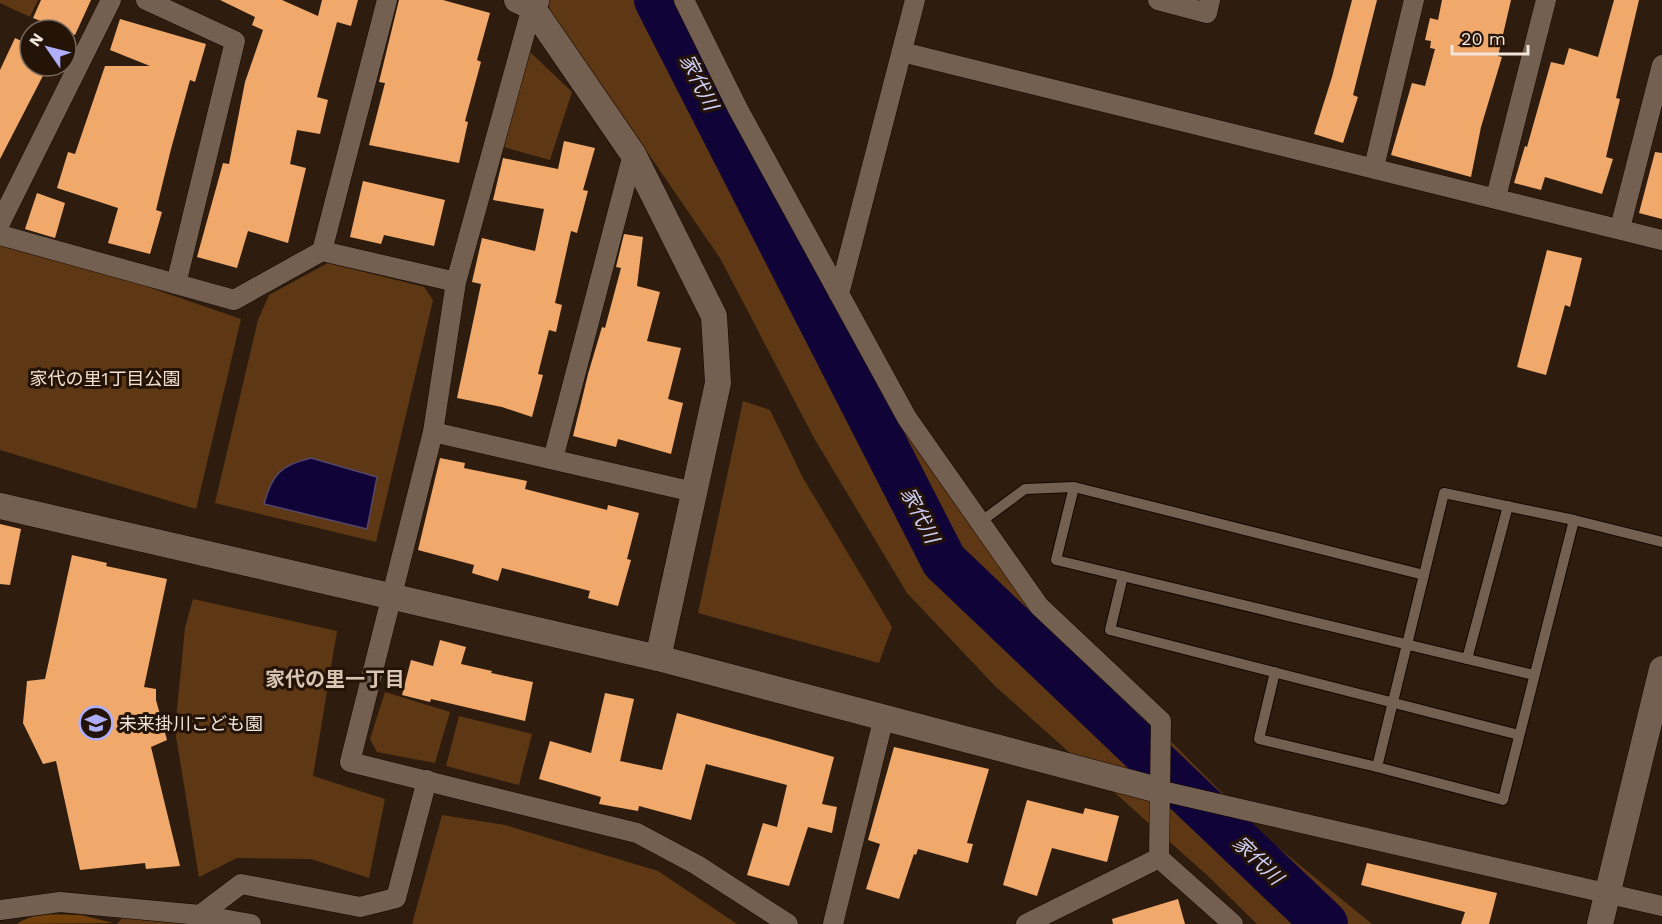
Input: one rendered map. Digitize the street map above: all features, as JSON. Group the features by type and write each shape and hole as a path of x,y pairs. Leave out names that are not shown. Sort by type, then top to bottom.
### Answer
{"street":[{"path":"0,224 111,0"},
{"path":"146,0 235,41 176,284"},
{"path":"322,251 387,0"},
{"path":"684,0 738,109 907,418 1039,606 1161,721 1158,790 1159,858 1233,924"},
{"path":"839,294 915,0"},
{"path":"1158,0 1207,13 1210,0"},
{"path":"1374,167 1414,0"},
{"path":"1496,197 1546,0"},
{"path":"530,2 633,154 714,316 718,384 658,658"},
{"path":"530,2 456,282 433,432 350,762 636,832 697,865 788,924"},
{"path":"902,52 1496,197 1662,240"},
{"path":"1620,228 1662,65"},
{"path":"554,459 633,154"},
{"path":"0,235 234,300 322,251 456,282"},
{"path":"433,432 694,492"},
{"path":"0,506 658,658 1158,790 1662,906"},
{"path":"1600,924 1662,669"},
{"path":"833,924 884,717"},
{"path":"200,915 241,884 360,907 396,898 427,780"},
{"path":"1026,924 1159,858"},
{"path":"0,910 60,902 200,915 251,924"}],"lane":[{"path":"979,523 1024,489 1074,486 1424,575"},
{"path":"1074,486 1056,560 1534,675"},
{"path":"1377,767 1444,493 1574,520 1662,542"},
{"path":"1467,659 1508,506"},
{"path":"1275,672 1259,739 1503,800 1574,520"},
{"path":"1123,576 1110,630 1519,735"}],"green space":[{"path":"0,0 38,0 30,17 0,3"},
{"path":"547,0 683,0 740,118 1016,586 1268,839 1372,924 1257,924 1208,876 995,686 907,593 814,438 720,258 551,12"},
{"path":"529,51 572,92 550,160 504,147"},
{"name":"家代の里1丁目公園","path":"0,236 241,319 196,509 0,450"},
{"path":"328,263 424,287 433,300 376,542 215,503 258,320 269,295"},
{"path":"743,401 770,410 803,478 892,627 879,663 698,613"},
{"path":"193,599 337,631 313,776 385,799 369,878 311,859 237,858 199,877 175,730 185,628"},
{"path":"385,692 450,712 435,763 377,752 370,739"},
{"path":"459,716 532,734 519,785 446,766"},
{"path":"442,815 505,825 658,871 737,924 412,924"},
{"path":"122,918 192,924 117,924"}],"shaded area":[{"path":"311,458 377,477 367,529 264,504 270,485 279,472 292,464"},
{"path":"39,915 81,915 113,923 17,924"}],"building":[{"path":"41,0 91,0 78,28 78,18 33,18"},
{"path":"220,0 282,0 318,16 322,0 358,0 351,26 337,22 317,97 328,100 320,134 297,130 290,164 306,168 288,243 248,231 237,268 197,257 223,163 229,164 245,82 263,30 252,25 255,17"},
{"path":"399,0 443,0 490,13 477,60 481,62 465,121 468,122 459,163 369,145 385,83 379,82"},
{"path":"1352,0 1377,0 1353,95 1358,97 1343,143 1314,134"},
{"path":"1442,0 1511,0 1498,56 1502,57 1481,127 1471,177 1391,155 1412,83 1425,86 1435,49 1430,48 1431,41 1425,40 1430,18 1438,20"},
{"path":"1614,0 1639,0 1616,98 1620,99 1606,157 1613,159 1602,194 1545,177 1541,190 1514,183 1525,146 1527,147 1551,62 1564,65 1569,48 1598,57"},
{"path":"120,19 206,44 195,82 190,80 171,149 156,210 162,212 150,254 108,243 118,208 57,188 68,152 75,154 105,66 150,66 110,50"},
{"path":"15,38 18,39 18,78 42,78 0,159 0,70"},
{"path":"564,141 595,148 583,190 588,191 577,233 571,231 555,303 562,305 556,332 549,330 538,374 543,375 532,417 502,407 457,398 481,284 472,282 482,238 535,251 544,209 493,200 503,158 558,169"},
{"path":"1655,152 1662,153 1662,219 1639,213"},
{"path":"363,181 445,200 434,246 384,235 381,244 350,237"},
{"path":"37,193 65,203 55,238 25,229"},
{"path":"624,234 643,237 637,286 660,292 647,341 681,348 668,399 683,403 671,454 618,439 616,447 573,436 588,374 602,327 605,328 621,268 616,267"},
{"path":"1547,250 1582,258 1570,307 1565,305 1546,375 1517,367"},
{"path":"440,458 465,463 464,468 527,481 525,489 607,510 608,505 639,513 627,559 631,560 618,606 588,598 590,591 502,568 498,581 472,573 474,565 418,550"},
{"path":"0,524 21,529 10,585 0,584"},
{"path":"72,555 107,563 106,566 167,579 144,687 156,689 156,700 167,740 151,747 180,866 146,869 145,863 80,870 56,761 43,764 23,723 27,681 45,679"},
{"path":"440,640 466,647 461,664 533,682 525,721 431,699 430,702 402,695 411,660 433,666"},
{"path":"605,693 634,699 620,761 662,770 677,713 834,757 822,804 837,807 832,833 808,827 789,886 747,875 763,823 777,827 787,785 706,764 691,820 639,806 638,811 599,804 601,797 539,779 550,741 591,753"},
{"path":"894,747 989,769 967,843 973,844 968,863 918,849 916,855 914,854 899,899 866,889 880,844 868,840"},
{"path":"1027,800 1083,814 1085,808 1119,816 1107,862 1052,848 1037,896 1003,885"},
{"path":"1367,863 1497,893 1489,924 1461,924 1465,912 1361,885"},
{"path":"1178,899 1185,924 1113,924 1112,919"}],"waterway":[{"name":"家代川","path":"657,0 944,561 1325,924"}],"place":[{"name":"未来掛川こども園","path":"96,723"}],"district":[{"name":"家代の里一丁目","path":"335,679"}]}
